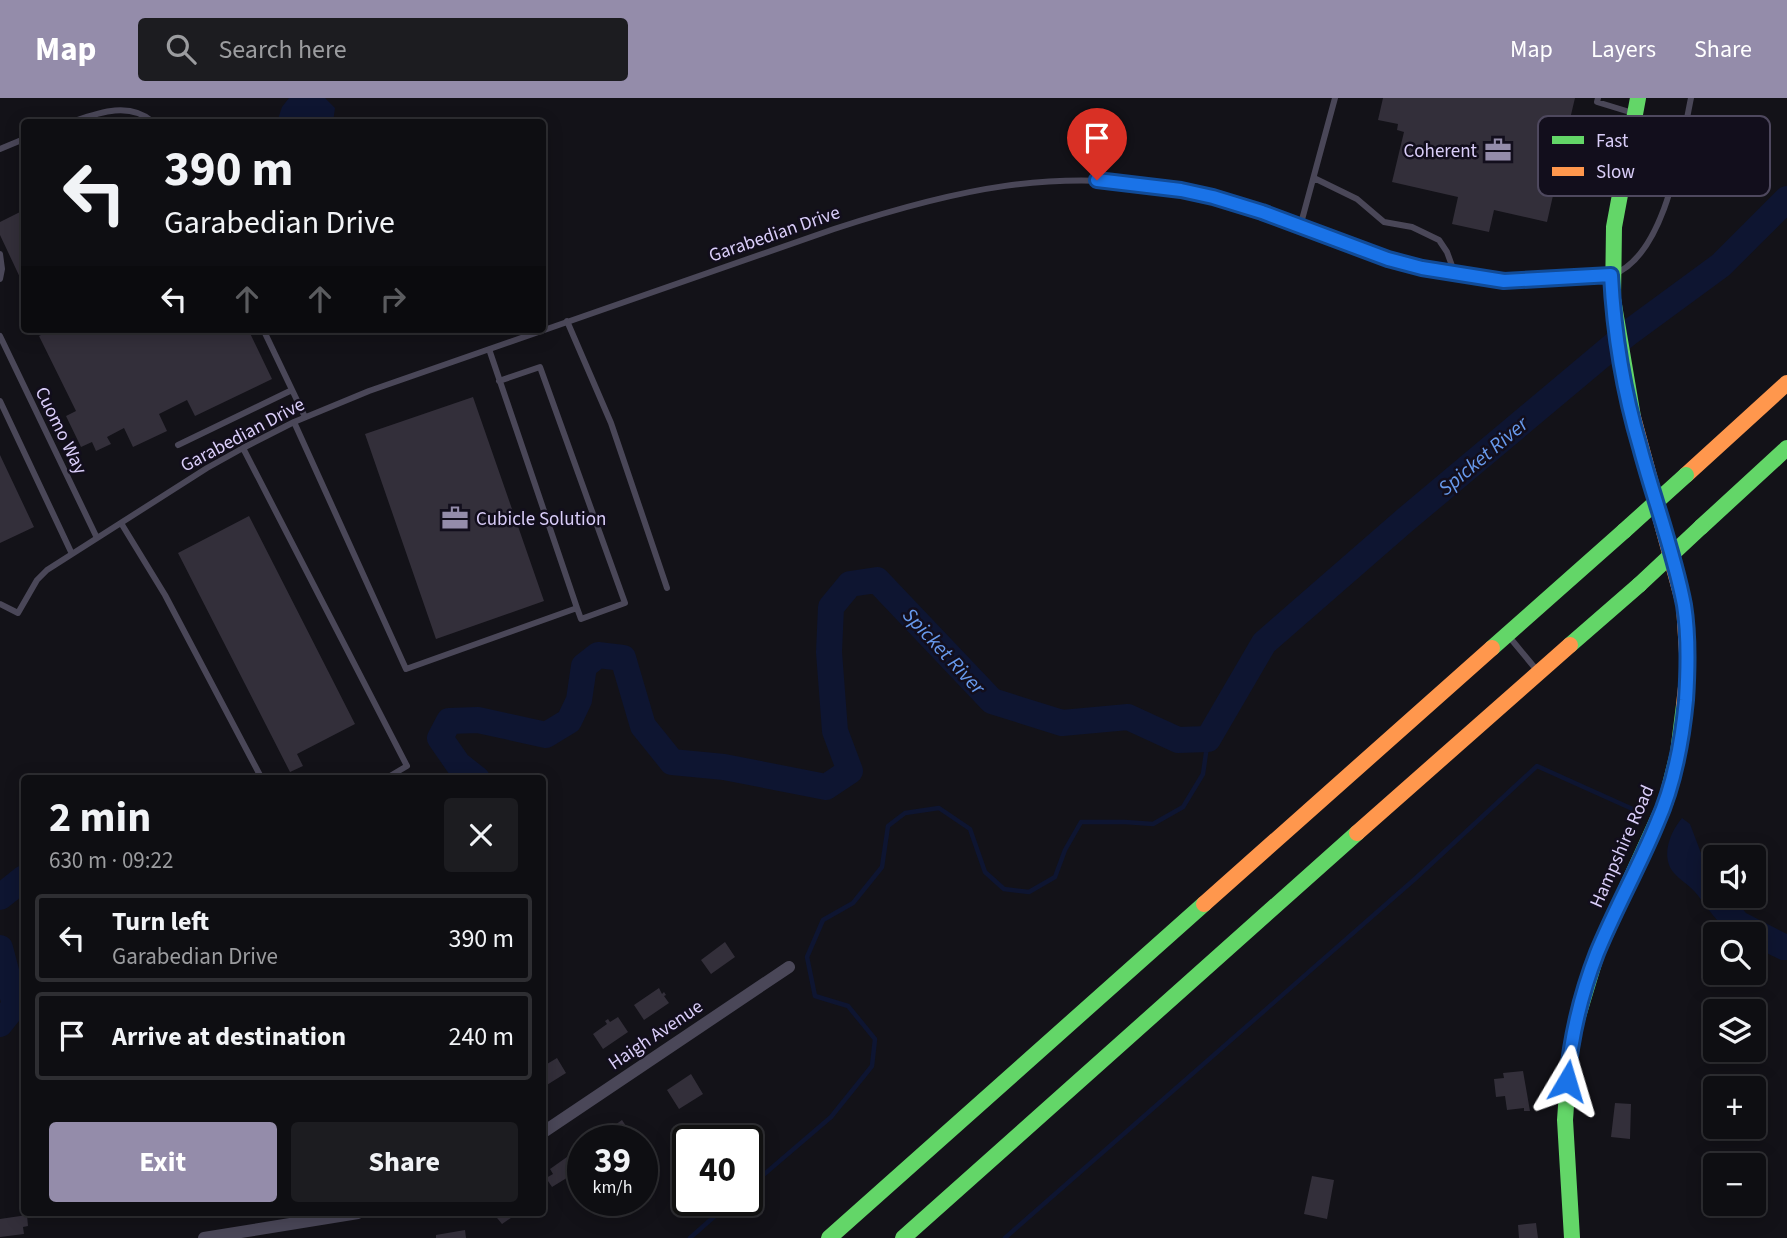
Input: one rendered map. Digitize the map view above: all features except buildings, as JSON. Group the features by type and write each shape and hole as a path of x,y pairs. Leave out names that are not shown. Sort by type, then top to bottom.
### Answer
{"main road":[{"name":"Hampshire Road","path":"1572,1238 1565,1120 1575,1026 1597,953 1666,801 1678,754 1688,668 1684,605 1639,444 1617,330 1611,275 1614,227 1620,196"},
{"path":"829,1238 1787,383"},
{"path":"904,1238 1253,925 1639,585 1787,448"}],"street":[{"name":"Haigh Avenue","path":"546,1130 789,967"},
{"path":"204,1238 249,1235 343,1216"}],"lane":[{"path":"1300,227 1335,98"},
{"path":"1598,98 1597,102 1636,106"},
{"path":"1687,116 1691,98"},
{"path":"83,119 117,110 131,111 149,119"},
{"path":"0,149 21,140"},
{"path":"1314,178 1357,199 1384,222 1412,227 1439,240 1447,252 1455,274"},
{"name":"Garabedian Drive","path":"546,329 898,208 997,186 1046,180 1097,180 1147,185 1213,197 1388,259 1455,274 1504,281 1611,275"},
{"path":"1611,275 1634,261 1648,241 1669,196"},
{"path":"0,254 0,279"},
{"path":"567,321 611,423 667,588"},
{"path":"265,333 304,417"},
{"name":"Garabedian Drive","path":"0,604 18,613 37,580 72,554 243,448 294,422 369,391 534,333"},
{"name":"Cuomo Way","path":"0,336 97,538"},
{"path":"489,349 499,382 581,618 625,603 540,367 499,382"},
{"path":"178,445 292,390"},
{"path":"0,401 72,554"},
{"path":"294,422 406,668 577,608"},
{"path":"243,448 407,765 391,775"},
{"path":"121,523 165,595 260,775"},
{"path":"1506,634 1539,673"}],"water":[{"path":"289,98 325,98 335,108 333,119 278,119"},
{"path":"1682,818 1690,824 1703,858 1703,902 1670,867 1667,852 1674,830"},
{"path":"1707,908 1742,908 1764,922 1719,922"},
{"path":"1766,923 1787,934 1787,960 1766,953"}],"waterway":[{"name":"Spicket River","path":"472,775 458,764 440,738 449,721 478,720 546,735 569,721 579,700 584,666 598,655 623,658 643,726 672,762 724,767 826,787 850,771 835,731 829,652 831,607 850,584 877,580 992,701 1062,723 1128,717 1178,740 1208,739 1264,643 1404,521 1627,334 1721,265 1787,199"},
{"path":"763,1175 831,1117 872,1066 875,1039 848,1006 815,996 807,957 823,920 853,903 882,867 888,826 905,813 939,808 970,829 985,872 1004,889 1029,892 1055,877 1065,850 1081,822 1153,824 1183,807 1203,774 1208,739"},
{"path":"1005,1238 1416,878 1537,766 1637,811"},
{"name":"Spicket River","path":"0,897 21,880"},
{"name":"Spicket River","path":"0,948 15,1005 0,1024"},
{"path":"690,1238 715,1216"}],"traffic: fast":[{"path":"1635,116 1638,98"},
{"path":"1620,196 1614,227 1613,299 1633,417"},
{"path":"1701,527 1787,448"},
{"path":"1624,531 1686,475"},
{"path":"1639,585 1701,527"},
{"path":"1492,648 1624,531"},
{"path":"1570,645 1639,585"},
{"path":"1572,1238 1565,1120 1575,1026 1597,953 1666,801 1678,753 1684,705"},
{"path":"903,1238 1357,833"},
{"path":"829,1238 1204,904"}],"traffic: slow":[{"path":"1686,475 1787,383"},
{"path":"1633,417 1684,605 1688,669 1684,705"},
{"path":"1357,833 1570,645"},
{"path":"1204,904 1492,648"}],"place":[{"name":"Coherent","path":"1498,150"},
{"name":"Cubicle Solution","path":"455,518"}],"route":[{"path":"1097,180 1147,185 1213,197 1262,212 1388,259 1422,268 1504,281 1611,275 1623,366 1639,444 1684,605 1688,668 1678,754 1666,801 1597,953 1575,1026 1567,1081"}]}
